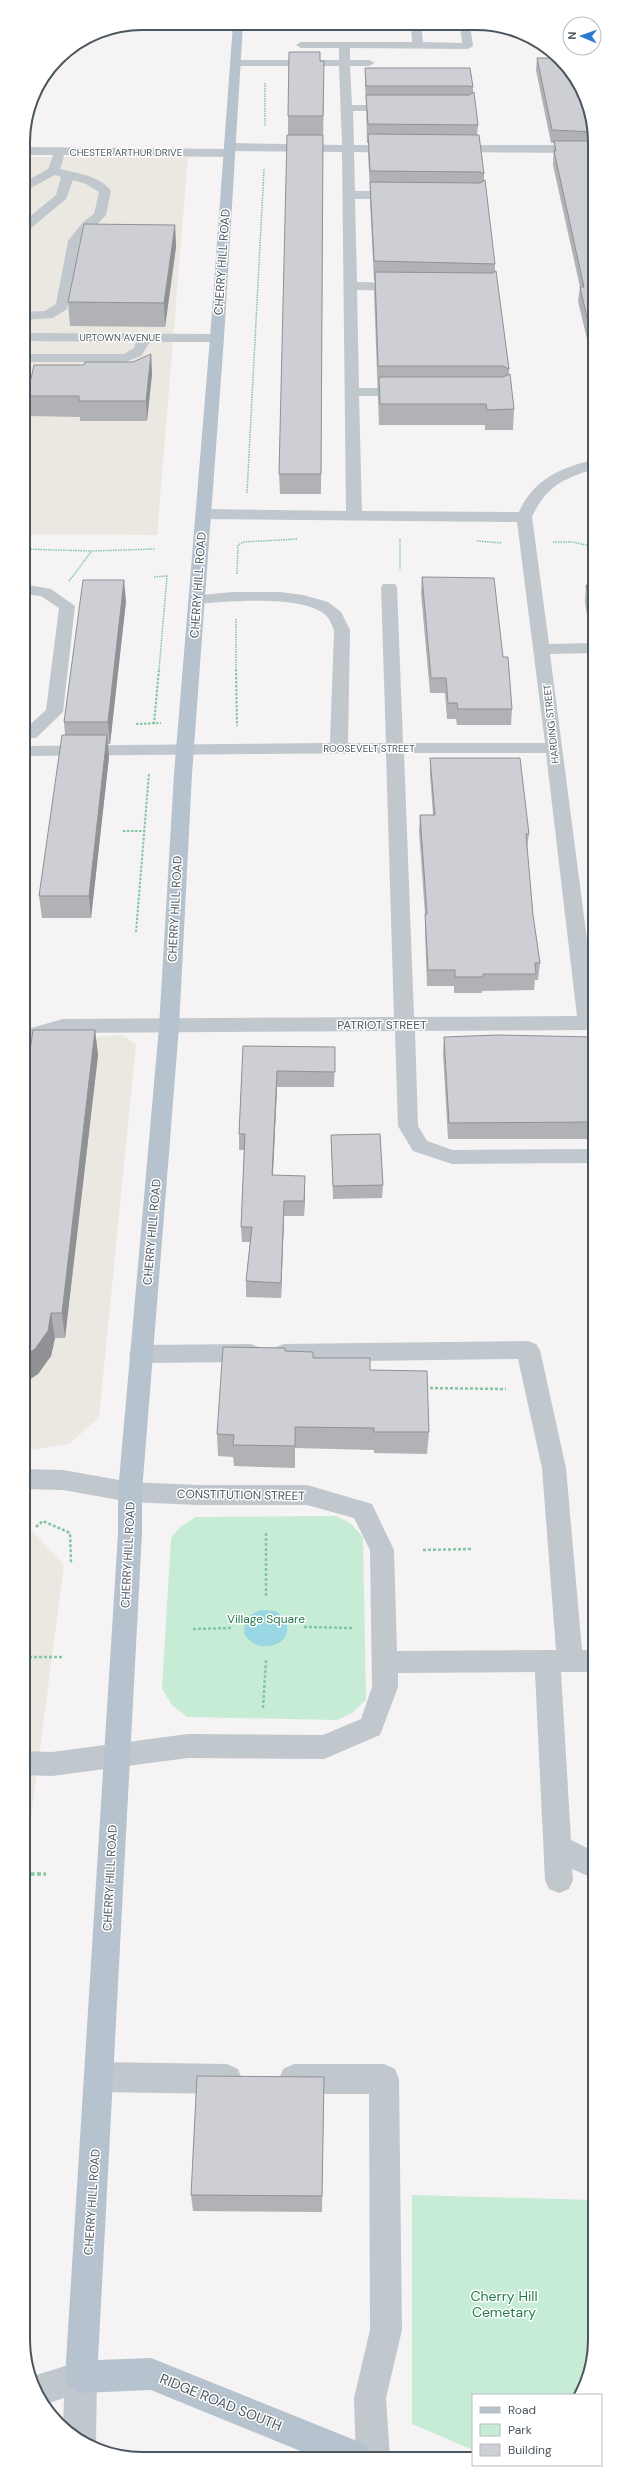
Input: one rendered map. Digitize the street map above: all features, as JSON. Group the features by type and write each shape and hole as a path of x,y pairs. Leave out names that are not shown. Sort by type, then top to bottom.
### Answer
{"main road":[{"name":"CHERRY HILL ROAD","path":"81,2377 130,1533 130,1492 169,1027 184,748 217,338 238,30"},
{"name":"RIDGE ROAD SOUTH","path":"81,2377 151,2374 340,2452"}],"street":[{"path":"416,30 418,46"},
{"path":"301,45 468,46 466,30"},
{"path":"344,45 349,195 354,515"},
{"path":"235,63 369,63"},
{"path":"346,108 407,108"},
{"name":"CHESTER ARTHUR DRIVE","path":"30,151 229,150 265,148 411,149"},
{"path":"435,149 588,149"},
{"path":"30,184 53,171 60,152"},
{"path":"30,316 48,315 62,306 74,241 87,225 100,215 105,191 90,181 53,171"},
{"path":"30,223 62,196 68,175"},
{"path":"349,195 410,195"},
{"path":"350,286 421,287"},
{"name":"UPTOWN AVENUE","path":"30,337 217,338"},
{"path":"30,358 125,358 136,354 142,349 144,337"},
{"path":"352,392 424,392"},
{"name":"HARDING STREET","path":"588,466 567,472 545,485 531,499 524,517 542,648 553,748 588,1001"},
{"path":"203,514 524,517"},
{"path":"389,587 408,1126 420,1146 452,1157 588,1156"},
{"path":"30,590 45,592 67,606 54,712 30,734"},
{"path":"197,599 287,598 310,600 324,606 336,615 341,622 342,630 339,748"},
{"path":"542,648 588,648"},
{"name":"ROOSEVELT STREET","path":"30,751 184,748 553,748"},
{"name":"PATRIOT STREET","path":"30,1035 63,1026 169,1027 588,1023"},
{"path":"141,1354 528,1350 554,1468 571,1661 558,1848 559,1880"},
{"name":"CONSTITUTION STREET","path":"30,1479 63,1480 130,1492 198,1495 307,1495 363,1511 382,1550 385,1687 371,1728 324,1747 188,1746 116,1757 52,1764 30,1763"},
{"path":"384,1662 571,1661"},
{"path":"558,1848 588,1863"},
{"path":"99,2077 384,2079 386,2330 370,2398 373,2452"},
{"path":"42,2389 81,2377"},
{"name":"CHERRY HILL ROAD","path":"79,2433 81,2377"}],"path":[{"path":"238,748 236,598 238,545 244,542 246,514 265,148 265,77"},
{"path":"389,587 395,587 394,581 400,581 399,534"},
{"path":"30,549 91,552 155,549"},
{"path":"68,582 91,552"},
{"path":"154,577 167,576 154,724"},
{"path":"136,724 162,723"},
{"path":"136,932 149,773"},
{"path":"123,831 144,831"},
{"path":"418,1388 509,1389"},
{"path":"36,1527 43,1521 70,1533 72,1563"},
{"path":"266,1533 266,1598"},
{"path":"423,1550 471,1549"},
{"path":"304,1627 361,1628"},
{"path":"193,1629 231,1628"},
{"path":"30,1657 63,1657"},
{"path":"263,1708 266,1660"},
{"path":"30,1874 46,1874"}],"shaded area":[{"path":"30,157 188,157 157,535 30,534"},
{"path":"122,1035 136,1044 99,1417 69,1444 30,1450 30,1050 73,1038"},
{"path":"30,1532 33,1532 64,1565 30,1825"}],"green space":[{"name":"Village Square","path":"336,1516 350,1523 363,1537 366,1700 352,1713 337,1720 187,1717 171,1704 162,1688 171,1538 180,1527 196,1517"},
{"name":"Cherry Hill Cemetary","path":"412,2195 588,2200 588,2348 580,2383 574,2394 472,2394 472,2450 412,2424"}],"water":[{"path":"261,1610 276,1611 286,1620 287,1629 285,1636 280,1642 274,1645 258,1645 245,1635 244,1630 247,1619"}],"building":[{"path":"289,52 320,52 320,61 324,61 323,116 288,116"},
{"path":"537,58 550,58 560,68 569,80 582,106 587,132 552,130"},
{"path":"365,68 470,68 473,87 366,86"},
{"path":"474,92 478,125 368,124 366,95 469,95"},
{"path":"368,134 479,135 484,174 480,172 370,171"},
{"path":"287,135 323,135 321,474 279,474"},
{"path":"554,141 588,141 588,322 580,287 584,287 554,151 556,151"},
{"path":"485,180 495,264 374,261 370,182 480,183"},
{"path":"84,224 175,225 164,303 68,302"},
{"path":"496,271 509,369 503,366 378,366 375,272 492,273"},
{"path":"151,354 146,401 79,401 79,396 30,396 30,383 34,365 84,365 85,362 133,362"},
{"path":"510,374 514,409 487,410 486,404 380,404 379,377 503,377"},
{"path":"422,577 494,578 503,657 508,657 512,709 458,709 457,703 448,703 446,678 431,678"},
{"path":"83,580 124,580 108,722 64,722"},
{"path":"586,585 588,585 588,596"},
{"path":"62,735 107,735 89,896 39,896"},
{"path":"430,758 520,758 529,834 526,834 533,915 540,963 535,963 536,974 483,974 483,977 455,977 455,970 428,970 425,914 427,914 420,815 435,815"},
{"path":"33,1030 95,1030 62,1313 51,1313 48,1331 35,1349 30,1352 30,1050"},
{"path":"498,1035 588,1037 588,1122 449,1123 444,1037"},
{"path":"243,1046 335,1047 335,1072 277,1071 272,1175 305,1176 304,1201 284,1201 281,1283 246,1281 252,1227 241,1227 245,1134 239,1134"},
{"path":"380,1134 383,1185 333,1186 331,1135"},
{"path":"223,1347 285,1348 285,1351 313,1352 313,1358 370,1358 370,1370 427,1371 429,1432 374,1432 374,1428 295,1427 295,1446 233,1445 234,1435 217,1434"},
{"path":"197,2076 324,2077 322,2196 191,2195"}]}
